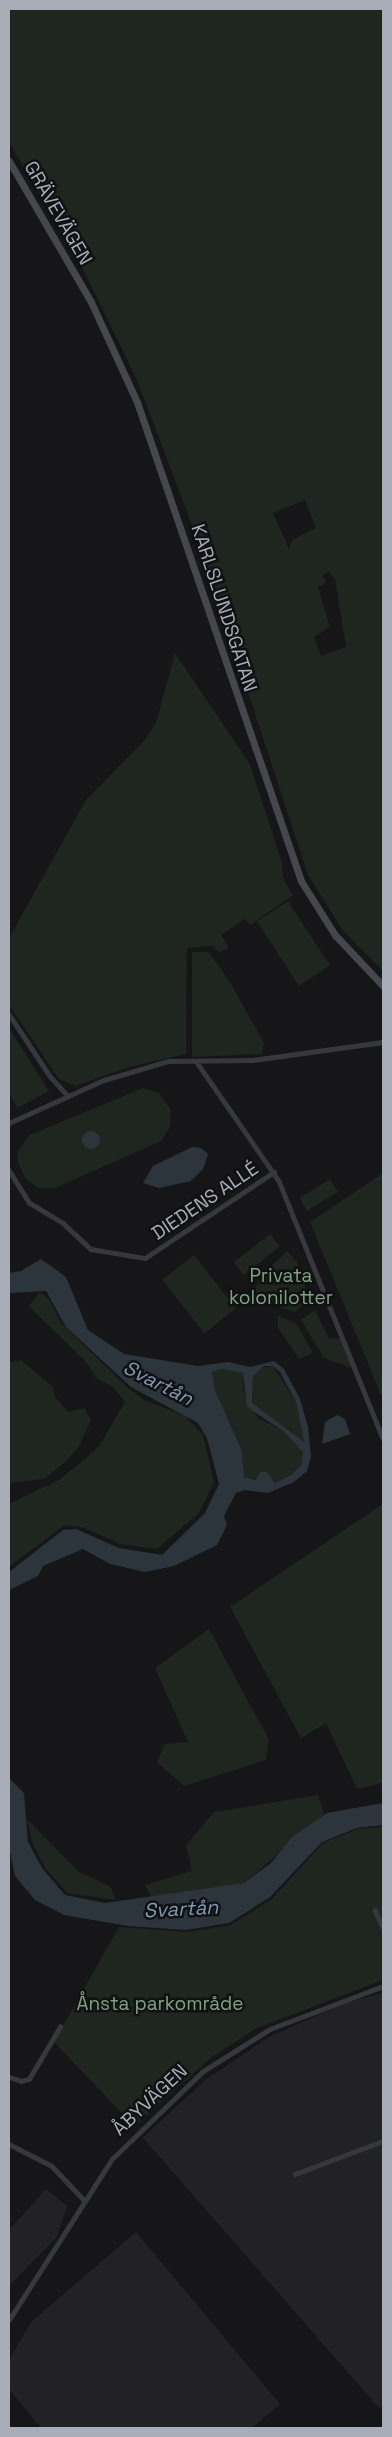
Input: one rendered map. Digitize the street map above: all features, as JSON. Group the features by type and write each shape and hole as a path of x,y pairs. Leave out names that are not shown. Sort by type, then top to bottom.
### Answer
{"main road":[{"name":"GRÄVEVÄGEN","path":"9,161 79,282"},
{"name":"KARLSLUNDSGATAN","path":"79,282 111,345 152,442 291,860 306,890 340,941 383,986"},
{"name":"KARLSLUNDSGATAN","path":"340,941 383,981"}],"street":[{"path":"9,1014 50,1076 68,1096"},
{"path":"9,1123 68,1096 140,1068 168,1061 254,1060 383,1042"},
{"path":"196,1061 274,1172 383,1438"},
{"name":"DIEDENS ALLÉ","path":"9,1170 30,1203 63,1223 91,1249 145,1258 274,1172"},
{"path":"375,1910 383,1928"},
{"name":"ÅBYVÄGEN","path":"9,2320 84,2200 132,2136 222,2057 270,2029 383,1986"},
{"path":"9,2077 21,2082 29,2079 60,2027"},
{"path":"295,2174 383,2141"},
{"path":"9,2144 52,2166 84,2200"}],"shaded area":[{"path":"383,1993 383,2406 379,2408 143,2138 205,2080 269,2037 345,2003"},
{"path":"46,2189 67,2206 57,2237 9,2286 9,2230"},
{"path":"136,2232 280,2404 252,2428 41,2428 9,2389 9,2360 31,2322"}],"green space":[{"path":"9,9 383,9 383,971 343,931 308,875 200,546 137,380 84,271 9,142","holes":["305,500 316,528 292,540 289,549 273,513","329,572 335,579 346,647 321,656 314,637 330,627 318,587 326,583 323,575"]},
{"path":"175,653 250,764 282,863 283,878 293,895 250,925 245,919 221,935 229,947 220,953 213,946 187,948 186,1054 129,1067 75,1086 59,1079 9,1005 9,938 86,800 144,741 156,723"},
{"path":"288,901 330,966 299,986 257,921"},
{"path":"192,952 209,952 230,982 264,1043 262,1054 192,1057"},
{"path":"9,1028 49,1091 17,1108 9,1093"},
{"path":"143,1088 159,1093 171,1110 170,1127 161,1141 55,1188 38,1188 25,1178 18,1162 18,1151 30,1135"},
{"path":"383,1173 383,1400 310,1222"},
{"path":"330,1179 338,1192 307,1211 299,1198"},
{"path":"270,1234 280,1247 244,1275 234,1262"},
{"name":"Privata kolonilotter","path":"287,1251 297,1262 309,1299 295,1312 250,1297 263,1274"},
{"path":"194,1255 236,1309 204,1333 162,1280"},
{"path":"40,1292 49,1299 61,1323 127,1387 144,1400 185,1416 203,1435 214,1482 199,1513 157,1549 120,1544 85,1528 65,1525 9,1567 9,1504 59,1480 85,1459 99,1446 125,1402 113,1387 96,1378 87,1363 29,1306"},
{"path":"315,1310 329,1338 340,1339 352,1368 324,1358 301,1320"},
{"path":"278,1316 296,1323 313,1353 299,1359 278,1328"},
{"path":"21,1360 52,1386 56,1398 68,1412 84,1408 91,1420 78,1448 63,1464 44,1479 9,1483 9,1362"},
{"path":"273,1366 296,1402 304,1442 252,1404 253,1376 259,1368"},
{"path":"221,1369 243,1373 244,1393 257,1417 283,1431 303,1452 301,1465 291,1475 275,1483 244,1477 242,1451 215,1390 212,1372"},
{"path":"383,1504 383,1783 357,1789 326,1723 301,1738 230,1607"},
{"path":"209,1629 269,1740 266,1760 184,1786 157,1762 165,1744 188,1742 155,1668"},
{"path":"318,1795 324,1814 244,1883 152,1898 145,1885 192,1871 186,1845 214,1812"},
{"path":"27,1819 79,1872 110,1886 116,1900 67,1893 46,1869 33,1845"},
{"name":"Ånsta parkområde","path":"383,1827 383,1980 257,2028 212,2057 134,2126 54,2042 119,1927 188,1932 230,1925 272,1899 323,1843 358,1829"}],"water":[{"path":"91,1131 97,1134 100,1140 97,1146 91,1149 85,1146 82,1140 85,1134"},
{"path":"192,1147 201,1148 208,1154 203,1169 191,1181 159,1188 143,1183 153,1166"},
{"name":"Svartån","path":"41,1259 66,1277 88,1330 124,1354 198,1366 228,1362 250,1367 274,1361 284,1369 300,1399 308,1427 311,1456 307,1471 294,1482 268,1493 245,1490 236,1493 224,1516 227,1525 217,1545 174,1566 145,1572 110,1564 83,1549 43,1566 38,1576 9,1590 9,1572 63,1530 76,1529 119,1548 162,1555 205,1513 219,1484 207,1438 198,1423 131,1387 66,1327 46,1291 9,1293 9,1273 21,1271","holes":["264,1366 273,1366 280,1372 296,1402 304,1442 252,1403 253,1376","221,1369 243,1373 247,1407 283,1431 303,1452 301,1465 291,1475 275,1483 267,1472 260,1472 256,1480 244,1477 242,1451 215,1390 212,1372"]},
{"path":"337,1415 345,1419 350,1434 322,1444 325,1422"},
{"name":"Svartån","path":"9,1778 24,1793 28,1842 42,1868 65,1895 105,1903 244,1883 271,1863 292,1837 327,1813 383,1803 383,1825 357,1828 322,1842 270,1897 229,1923 186,1930 128,1926 64,1915 35,1900 15,1876 9,1847"}]}
